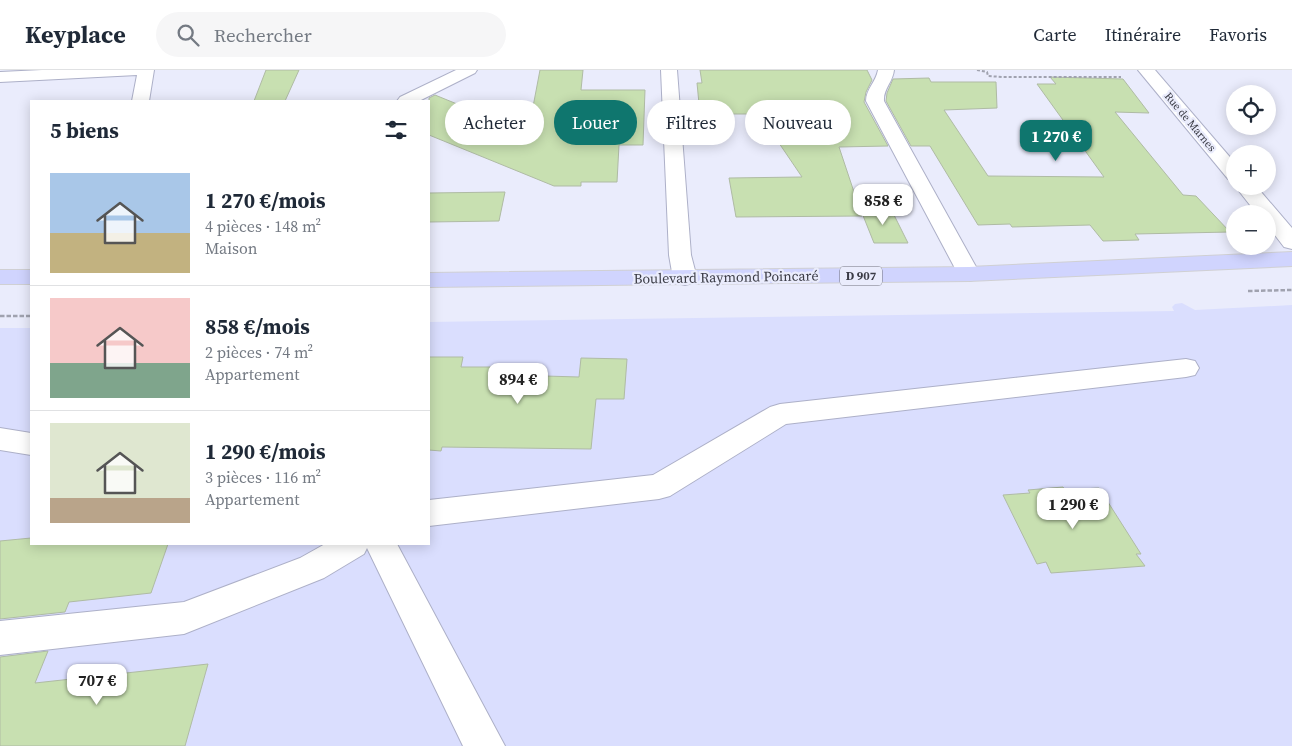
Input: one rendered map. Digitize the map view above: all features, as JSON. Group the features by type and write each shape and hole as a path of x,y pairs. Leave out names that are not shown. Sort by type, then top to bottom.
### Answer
{"main road":[{"name":"Boulevard Raymond Poincaré","path":"430,280 969,274 1292,259"},
{"path":"0,277 30,277"}],"street":[{"path":"0,77 48,72 139,70"},
{"path":"141,100 146,70"},
{"path":"408,100 469,70"},
{"path":"669,70 680,255 685,278"},
{"path":"886,70 886,76 875,90 875,101 969,274"},
{"name":"Rue de Marnes","path":"1149,74 1226,164"},
{"path":"1253,195 1292,242"},
{"path":"430,513 658,487 780,414 1186,368"},
{"path":"0,439 30,444"},
{"path":"0,638 184,618 312,568 351,545"},
{"path":"381,545 479,744"}],"path":[{"path":"977,70 987,72 988,76 1002,77 1149,74"},
{"path":"0,316 30,316"}],"shaded area":[{"path":"1182,303 1195,310 1292,305 1292,746 0,746 0,328 30,328 30,545 430,545 430,322 1174,311 1172,307 1175,304"}],"building":[{"path":"266,70 299,70 285,100 254,100"},
{"path":"540,70 583,70 581,90 645,90 643,145 637,145 637,100 554,100 554,145 619,145 617,182 581,182 581,186 554,186 454,145 544,145 544,100 534,100"},
{"path":"700,70 867,70 872,80 866,92 864,102 888,146 839,147 862,216 736,217 729,178 802,177 780,145 851,145 851,100 745,100 745,114 735,114 735,100 699,100 697,83 702,83"},
{"path":"1050,77 1123,79 1149,113 1115,112 1183,195 1196,196 1226,228 1226,232 1135,234 1139,240 1103,241 1090,225 1012,227 1010,224 978,225 930,146 911,146 886,101 893,79 929,78 931,82 996,82 997,108 944,110 988,176 1104,177 1037,84 1056,84"},
{"path":"435,95 447,100 445,100 445,142 430,135 429,98"},
{"path":"505,192 499,221 430,222 430,193"},
{"path":"890,207 908,243 874,243 860,208"},
{"path":"430,357 463,357 461,367 513,367 511,375 579,377 581,358 627,359 624,399 596,399 591,449 442,447 441,451 430,450"},
{"path":"1063,487 1065,490 1099,488 1141,554 1136,554 1145,566 1051,573 1046,562 1037,564 1003,495 1030,493 1028,490"},
{"path":"30,538 30,545 168,545 151,593 69,602 65,612 0,619 0,541"},
{"path":"48,651 35,683 208,664 185,746 0,746 0,657"}]}
